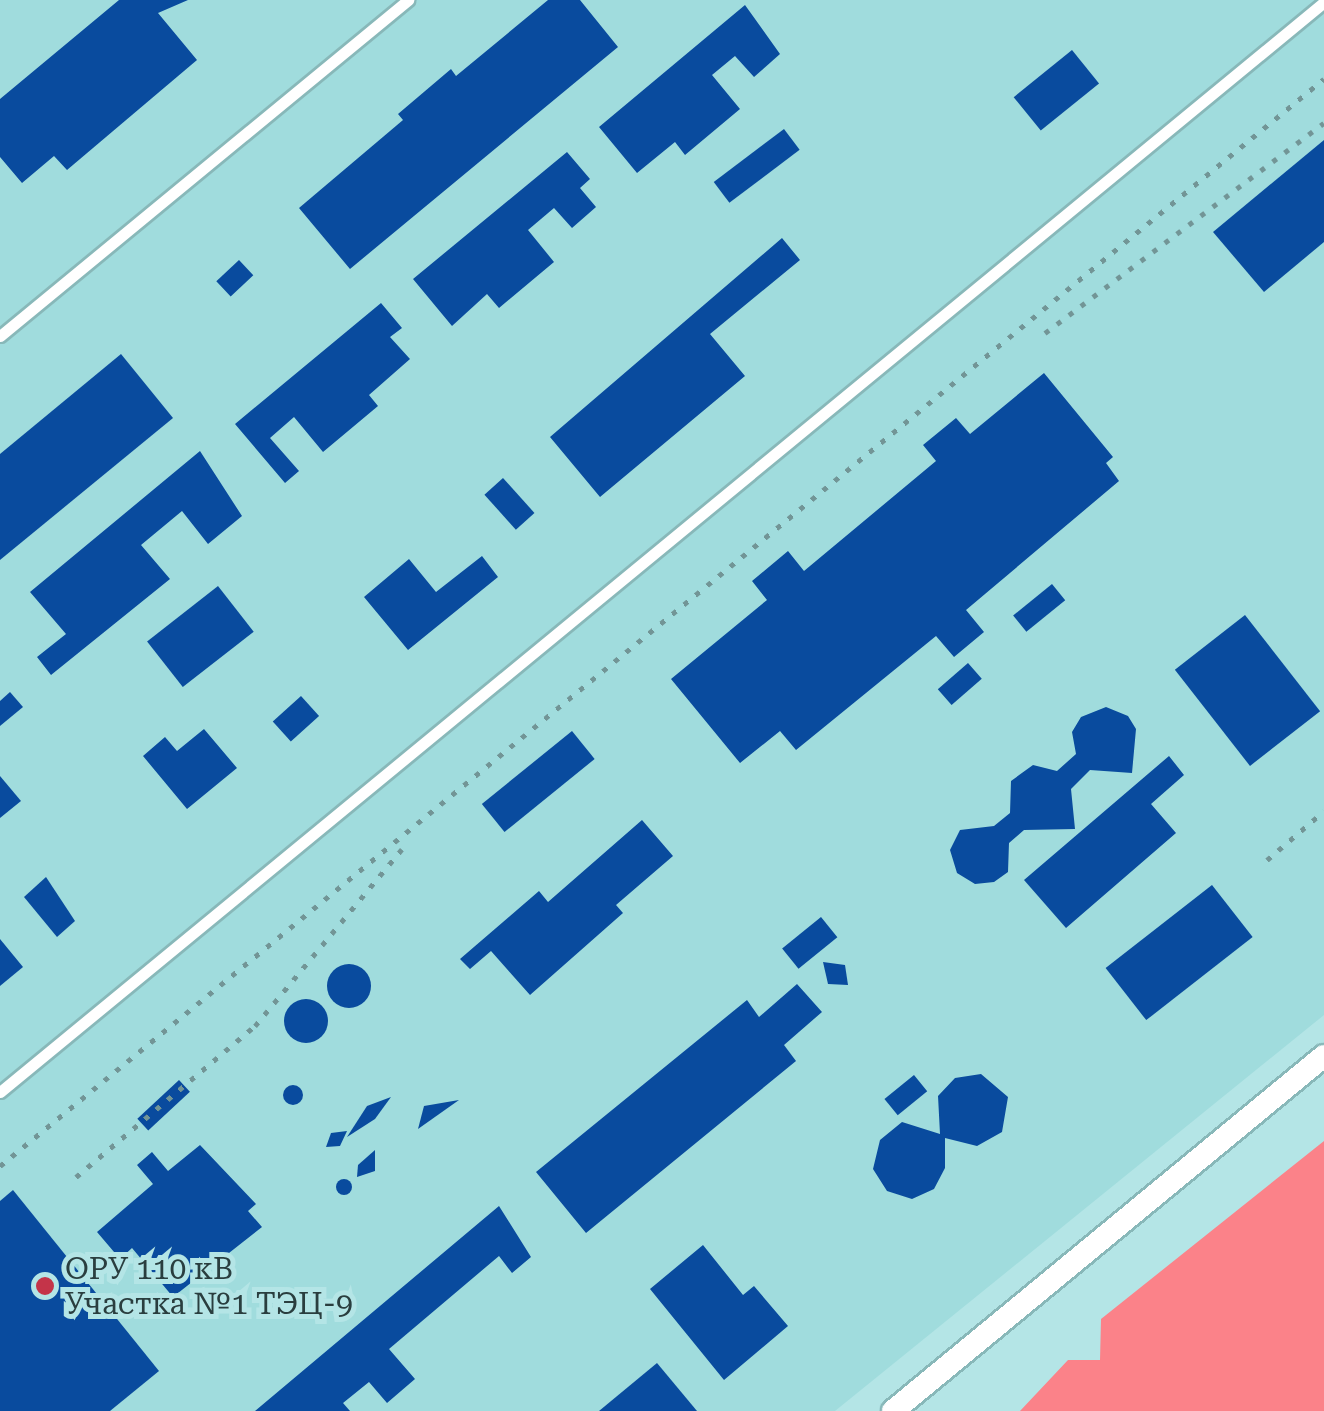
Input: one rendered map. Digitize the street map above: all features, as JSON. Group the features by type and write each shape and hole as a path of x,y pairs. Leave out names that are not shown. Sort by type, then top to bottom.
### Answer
{"street":[{"path":"893,1411 1324,1056"}],"lane":[{"path":"0,336 408,0"},
{"path":"0,1092 1324,2"}],"shaded area":[{"path":"0,0 1324,0 1324,1015 835,1411 0,1411"},
{"path":"1324,1141 1324,1411 1020,1411 1068,1360 1100,1360 1101,1319"}],"building":[{"path":"119,0 188,0 158,13 197,60 67,170 54,156 22,183 0,157 0,99"},
{"path":"548,0 580,0 618,47 350,269 299,208 403,120 398,114 451,69 456,76"},
{"path":"745,5 780,54 754,77 735,56 712,75 740,109 685,155 675,142 637,173 599,127"},
{"path":"1072,50 1099,83 1041,131 1014,97"},
{"path":"784,129 800,150 729,203 714,182"},
{"path":"1324,140 1324,242 1264,292 1213,232"},
{"path":"567,152 590,179 580,188 596,207 572,228 554,208 528,230 554,262 499,308 487,294 452,326 413,279"},
{"path":"782,238 800,260 710,334 745,376 600,497 550,437"},
{"path":"239,260 253,275 231,297 216,281"},
{"path":"381,303 402,328 390,337 410,359 369,395 378,406 323,452 294,417 270,438 299,471 285,483 235,424"},
{"path":"121,354 173,418 0,560 0,454"},
{"path":"1044,373 1113,457 1106,463 1119,481 966,610 984,632 954,657 936,636 796,750 780,731 740,763 671,679 767,600 752,581 788,551 804,571 936,461 923,445 956,418 970,434"},
{"path":"200,451 242,516 208,544 182,511 141,545 170,579 51,675 37,657 66,634 30,592"},
{"path":"503,478 534,513 516,530 484,495"},
{"path":"482,556 498,577 408,650 364,597 409,559 436,592"},
{"path":"1052,584 1065,600 1026,632 1013,615"},
{"path":"218,586 254,632 183,687 147,641"},
{"path":"1245,615 1320,711 1250,766 1175,670"},
{"path":"968,663 982,679 952,705 938,689"},
{"path":"10,692 23,707 0,726 0,701"},
{"path":"301,696 319,716 291,741 273,721"},
{"path":"1106,707 1128,716 1136,729 1132,773 1090,770 1071,789 1075,829 1024,830 1009,843 1008,872 994,882 975,884 957,873 950,850 960,830 994,826 1010,813 1011,781 1033,765 1057,771 1076,754 1072,732 1081,717"},
{"path":"204,729 237,768 187,809 143,756 165,737 177,751"},
{"path":"572,731 595,759 505,832 482,804"},
{"path":"1169,756 1184,775 1151,804 1176,833 1066,928 1024,880"},
{"path":"0,776 21,801 0,818"},
{"path":"642,820 673,856 616,905 623,913 530,995 491,951 470,969 460,959 539,891 548,902"},
{"path":"46,877 75,921 57,937 24,897"},
{"path":"1212,885 1253,937 1146,1020 1106,968"},
{"path":"821,917 837,937 799,969 782,948"},
{"path":"0,939 23,967 0,986"},
{"path":"823,962 845,965 848,985 828,984"},
{"path":"349,964 365,970 371,986 365,1002 349,1008 333,1002 327,986 333,970"},
{"path":"797,984 822,1012 784,1045 796,1061 586,1233 536,1172 747,1000 759,1017"},
{"path":"306,999 322,1005 328,1021 322,1037 306,1043 290,1037 284,1021 290,1005"},
{"path":"981,1074 1008,1097 1002,1132 977,1146 945,1138 945,1168 934,1189 912,1199 887,1191 873,1169 880,1140 902,1122 940,1134 938,1096 955,1078"},
{"path":"914,1075 927,1091 898,1115 884,1099"},
{"path":"179,1080 190,1092 148,1131 137,1119"},
{"path":"293,1085 303,1095 293,1105 283,1095"},
{"path":"391,1097 375,1119 347,1137 367,1106"},
{"path":"459,1100 418,1129 424,1106"},
{"path":"347,1131 340,1146 326,1147 331,1133"},
{"path":"200,1145 256,1204 248,1211 262,1227 173,1297 132,1248 120,1259 97,1232 153,1184 137,1165 152,1152 168,1171"},
{"path":"375,1150 375,1171 357,1177 358,1165"},
{"path":"344,1179 352,1187 344,1195 336,1187"},
{"name":"ОРУ 110 кВ Участка №1 ТЭЦ-9","path":"13,1190 159,1371 110,1411 0,1411 0,1201"},
{"path":"499,1206 531,1257 512,1273 499,1256 389,1349 415,1379 387,1403 369,1382 343,1403 350,1411 255,1411"},
{"path":"703,1245 743,1295 754,1286 788,1326 724,1380 650,1289"},
{"path":"657,1363 697,1411 599,1411"}],"railway":[{"path":"0,1166 1324,79"},
{"path":"1045,333 1324,123"},
{"path":"1267,860 1324,811"},
{"path":"76,1177 255,1026 402,849"}],"place":[{"name":"ОРУ 110 кВ Участка №1 ТЭЦ-9","path":"45,1286"}]}
